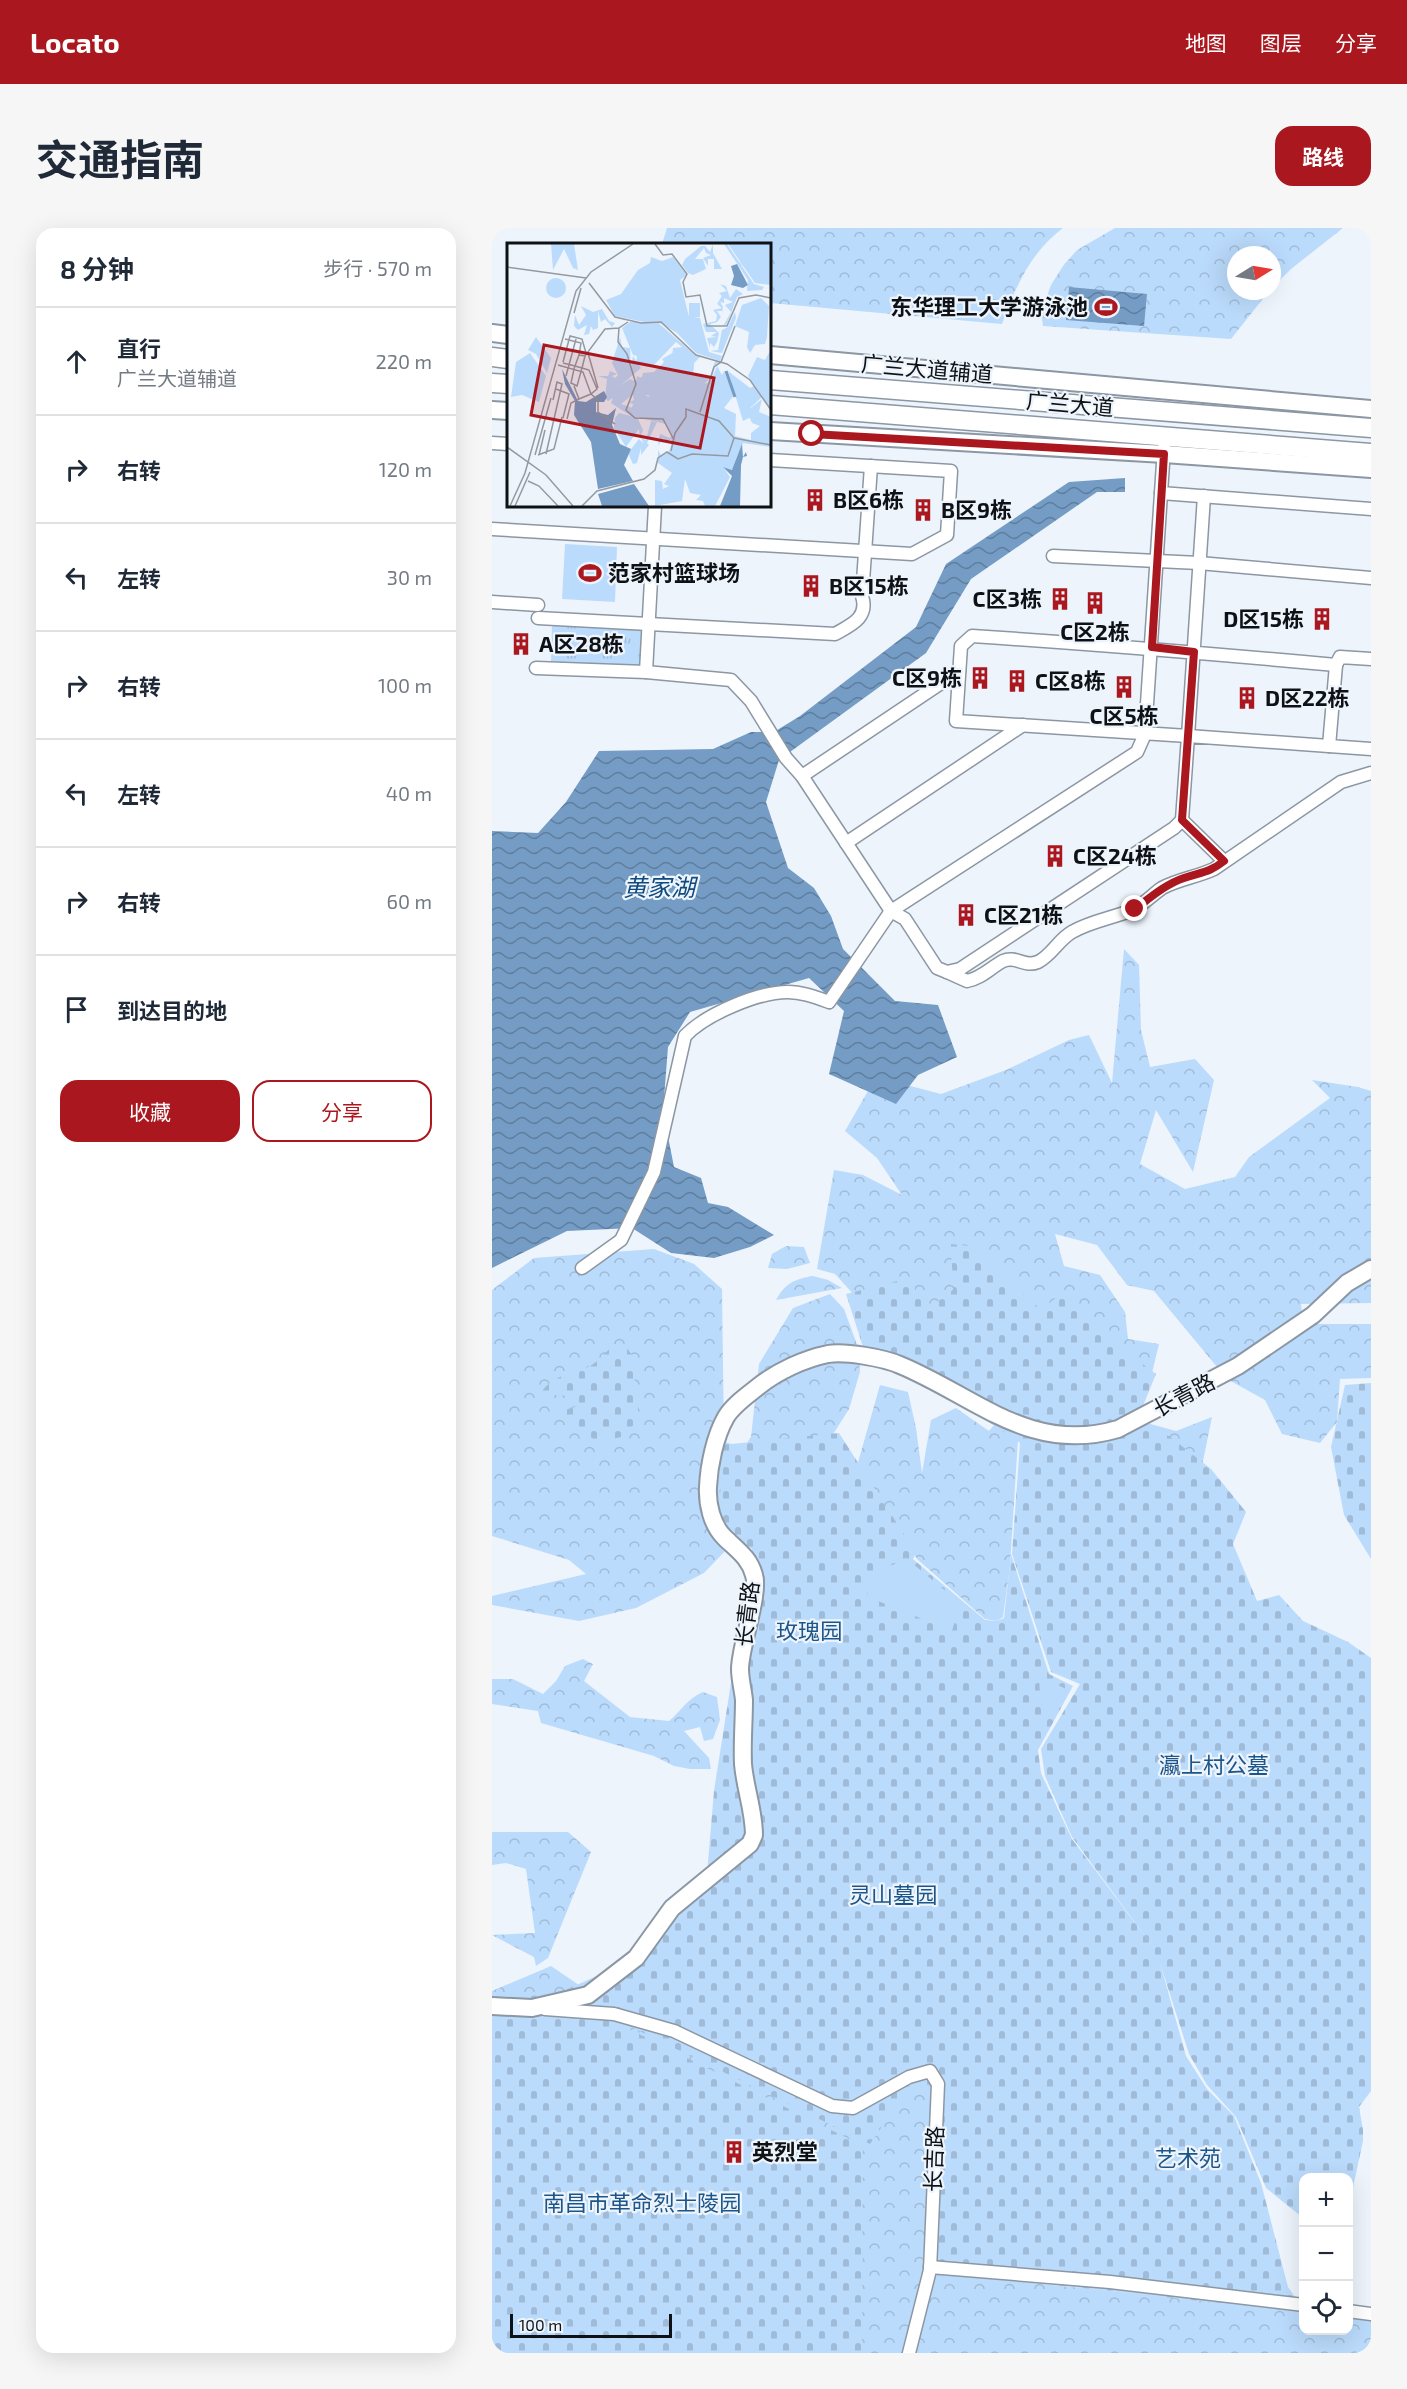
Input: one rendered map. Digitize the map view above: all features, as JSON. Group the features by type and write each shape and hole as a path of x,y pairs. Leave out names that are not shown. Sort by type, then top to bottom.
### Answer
{"main road":[{"path":"492,357 507,358"},
{"name":"广兰大道","path":"771,380 1371,428"},
{"path":"492,383 507,384"},
{"name":"广兰大道","path":"771,405 1165,445 1371,453"}],"street":[{"path":"492,333 507,335"},
{"name":"广兰大道辅道","path":"771,355 1371,410"},
{"path":"492,410 507,411"},
{"path":"771,430 1165,445 1371,470"},
{"path":"492,443 507,444"},
{"path":"582,1268 621,1240 654,1172 686,1036 694,1026 716,1014 770,994 788,992 811,995 829,1002 891,911 1137,752 1145,734 1165,445"},
{"path":"492,529 912,554 947,535 951,471 771,460"},
{"path":"538,618 835,634 860,620 865,611 862,597 871,466"},
{"path":"1161,493 1371,509"},
{"path":"947,972 960,969 1174,828 1182,820 1204,496"},
{"path":"646,672 655,507"},
{"path":"1053,556 1158,560 1371,578"},
{"path":"492,602 538,605"},
{"path":"1336,665 1152,647 972,636 961,646 956,721 1371,749"},
{"path":"1329,746 1336,665 1340,657 1371,659"},
{"path":"536,668 646,672 731,680 751,700 786,758 802,776 891,911 904,919 938,968 967,981 990,971 1004,961 1015,959 1024,964 1032,964 1047,957 1069,933 1112,915 1135,909 1162,888 1185,878 1205,874 1341,782 1371,773"},
{"path":"802,776 959,671"},
{"path":"846,843 1023,725"},
{"path":"1182,820 1224,861"},
{"name":"长青路","path":"532,2008 588,1995 636,1958 672,1908 750,1844 754,1835 743,1763 744,1698 740,1668 755,1578 747,1557 723,1536 715,1524 708,1487 717,1438 727,1415 743,1400 784,1370 830,1353 852,1355 883,1359 900,1365 990,1414 1021,1427 1052,1433 1098,1435 1118,1429 1238,1366 1312,1315 1347,1284 1371,1269"},
{"path":"492,2006 532,2008"},
{"name":"长吉路","path":"532,2008 614,2014 674,2031 832,2106 853,2108 909,2077 930,2071 938,2084 930,2267 909,2353"},
{"path":"930,2267 1110,2282 1299,2305"},
{"path":"1353,2312 1371,2314"}],"green space":[{"path":"667,228 1063,228 1042,248 1025,271 1002,324 771,303 771,243 662,243"},
{"path":"1115,228 1343,228 1281,279 1281,246 1227,246 1227,300 1262,300 1231,339 1043,326 1041,312 1051,285 1077,250"},
{"name":"范家村篮球场","path":"565,544 617,547 615,602 562,599"},
{"path":"552,622 641,627 641,665 551,662"},
{"path":"1124,949 1139,965 1141,1030 1150,1067 1195,1059 1214,1080 1193,1172 1156,1110 1140,1164 1185,1189 1235,1177 1249,1157 1330,1098 1312,1080 1371,1091 1371,1303 1301,1304 1303,1324 1371,1324 1371,1378 1340,1379 1337,1422 1320,1443 1282,1434 1265,1400 1227,1379 1154,1291 1127,1285 1097,1245 1055,1234 1064,1266 1100,1275 1125,1312 1128,1339 1159,1344 1150,1381 1132,1419 1176,1431 1212,1417 1202,1466 1018,1439 1010,1566 1003,1617 997,1621 985,1619 917,1559 889,1513 855,1473 880,1385 908,1392 922,1473 931,1420 956,1408 989,1431 1019,1395 866,1308 835,1274 817,1269 834,1170 863,1175 902,1195 877,1158 845,1131 876,1077 941,1094 1006,1070 1069,1040 1089,1035 1112,1083"},
{"path":"950,1244 970,1246 1041,1310 1057,1297 1053,1282 1099,1331 1156,1374 1134,1428 1169,1436 1211,1469 1246,1512 1233,1544 1257,1601 1279,1595 1303,1621 1348,1642 1371,1658 1371,2091 1359,2107 1363,2141 1353,2187 1353,2173 1299,2173 1299,2215 1266,2188 1236,2117 1207,2085 1189,2054 1160,1963 1186,2056 1207,2089 1234,2116 1261,2183 1288,2287 1295,2297 1299,2298 1299,2312 925,2271 932,2085 912,2083 870,2144 615,2019 492,2000 559,1993 634,1959 707,1874 714,1791 752,1549 720,1527 721,1445 839,1433 916,1553 913,1559 985,1620 997,1621 1004,1618 1011,1554 1049,1674 1073,1686 1038,1750 1041,1773 1072,1839 1156,1951 1072,1837 1045,1776 1041,1749 1080,1684 1051,1672 1012,1554 1020,1443 973,1411 865,1353 846,1294 909,1278 920,1298 932,1306 954,1289"},
{"path":"786,1246 804,1247 810,1263 787,1269 768,1268 772,1254"},
{"path":"654,1249 694,1264 722,1289 724,1442 744,1447 751,1437 759,1364 793,1308 830,1294 844,1309 859,1350 860,1372 849,1409 825,1447 704,1573 636,1608 579,1621 492,1605 492,1596 586,1574 569,1560 492,1536 492,1290 534,1258"},
{"path":"813,1276 828,1280 842,1288 776,1300 791,1283"},
{"path":"622,1342 632,1355 639,1420 621,1437 598,1442 561,1416 565,1410 578,1406 572,1396 540,1394 553,1381 589,1366"},
{"path":"1371,1383 1371,1559 1344,1515 1331,1447 1345,1385"},
{"path":"906,1558 960,1603 952,1631 868,1597 865,1579"},
{"path":"583,1659 593,1664 584,1681 630,1717 669,1721 689,1701 703,1692 717,1697 720,1720 713,1739 704,1741 700,1727 684,1731 709,1758 711,1769 674,1766 654,1756 541,1723 538,1711 492,1704 492,1679 513,1679 543,1694 556,1681 565,1666"},
{"path":"1039,1676 1066,1689 1056,1711 1041,1711"},
{"path":"492,1832 568,1832 591,1852 548,1958 536,1966 534,1957 492,1935 535,1933 526,1869 506,1863 492,1865"},
{"name":"南昌市革命烈士陵园","path":"551,1966 601,2000 934,2045 947,2274 1299,2311 1299,2335 1353,2335 1353,2318 1371,2320 1371,2353 492,2353 492,1991"},
{"name":"南昌市革命烈士陵园","path":"492,2013 613,2021 863,2146 862,2353 492,2353"}],"water":[{"name":"东华理工大学游泳池","path":"1069,287 1147,294 1144,326 1066,320"},
{"name":"黄家湖","path":"1125,478 1125,492 1097,492 971,579 926,653 779,760 766,802 788,868 814,888 831,916 843,949 895,1001 938,1005 957,1057 918,1075 896,1104 829,1074 844,1011 809,978 690,1012 668,1047 663,1111 674,1167 701,1178 708,1203 728,1207 774,1235 750,1247 714,1258 671,1253 632,1228 567,1231 492,1268 492,831 538,833 566,802 599,751 713,749 751,732 774,732 800,716 916,627 946,564 1069,482"}],"place":[{"name":"东华理工大学游泳池","path":"1106,307"},
{"name":"B区6栋","path":"815,500"},
{"name":"B区9栋","path":"923,510"},
{"name":"范家村篮球场","path":"590,573"},
{"name":"B区15栋","path":"811,586"},
{"name":"C区3栋","path":"1060,599"},
{"name":"C区2栋","path":"1095,603"},
{"name":"D区15栋","path":"1322,619"},
{"name":"A区28栋","path":"521,644"},
{"name":"C区9栋","path":"980,678"},
{"name":"C区8栋","path":"1017,681"},
{"name":"C区5栋","path":"1124,687"},
{"name":"D区22栋","path":"1247,698"},
{"name":"C区24栋","path":"1055,856"},
{"name":"C区21栋","path":"966,915"},
{"name":"英烈堂","path":"734,2152"}],"route":[{"path":"812,434 1164,454 1152,647 1194,652 1182,820 1224,861 1205,874 1185,878 1162,888 1135,909"}],"park label":[{"name":"玫瑰园","path":"809,1631"},
{"name":"瀛上村公墓","path":"1214,1765"},
{"name":"灵山墓园","path":"893,1895"},
{"name":"艺术苑","path":"1188,2158"}]}
